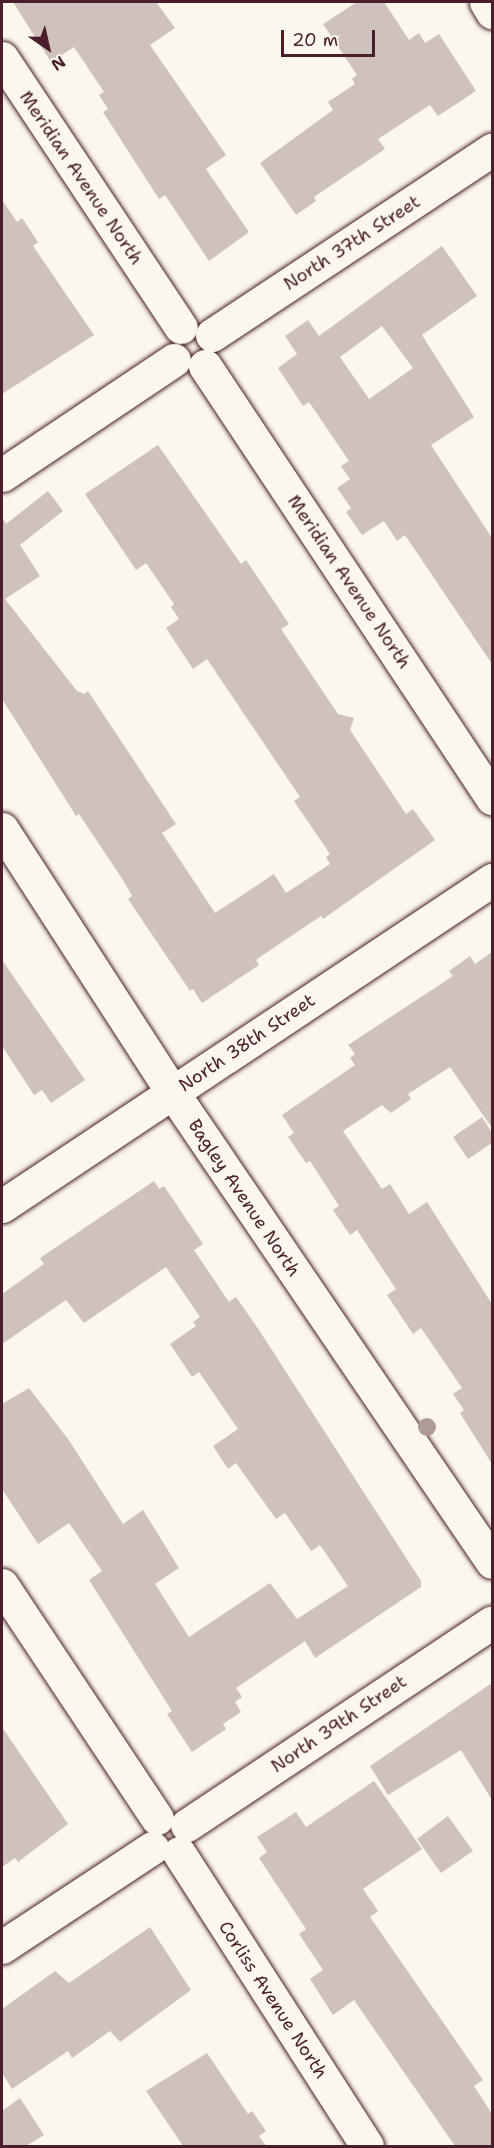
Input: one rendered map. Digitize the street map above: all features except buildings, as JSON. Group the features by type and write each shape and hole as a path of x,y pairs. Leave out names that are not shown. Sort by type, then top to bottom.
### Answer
{"street":[{"path":"486,2 492,12"},
{"name":"Meridian Avenue North","path":"2,58 181,327 200,325 197,354 492,798"},
{"name":"North 37th Street","path":"2,476 197,354 492,150"},
{"name":"Bagley Avenue North","path":"2,829 173,1093 492,1562"},
{"name":"North 38th Street","path":"2,1206 492,880"},
{"name":"Corliss Avenue North","path":"2,1586 169,1836 367,2146"},
{"name":"North 39th Street","path":"2,1947 492,1622"}]}
